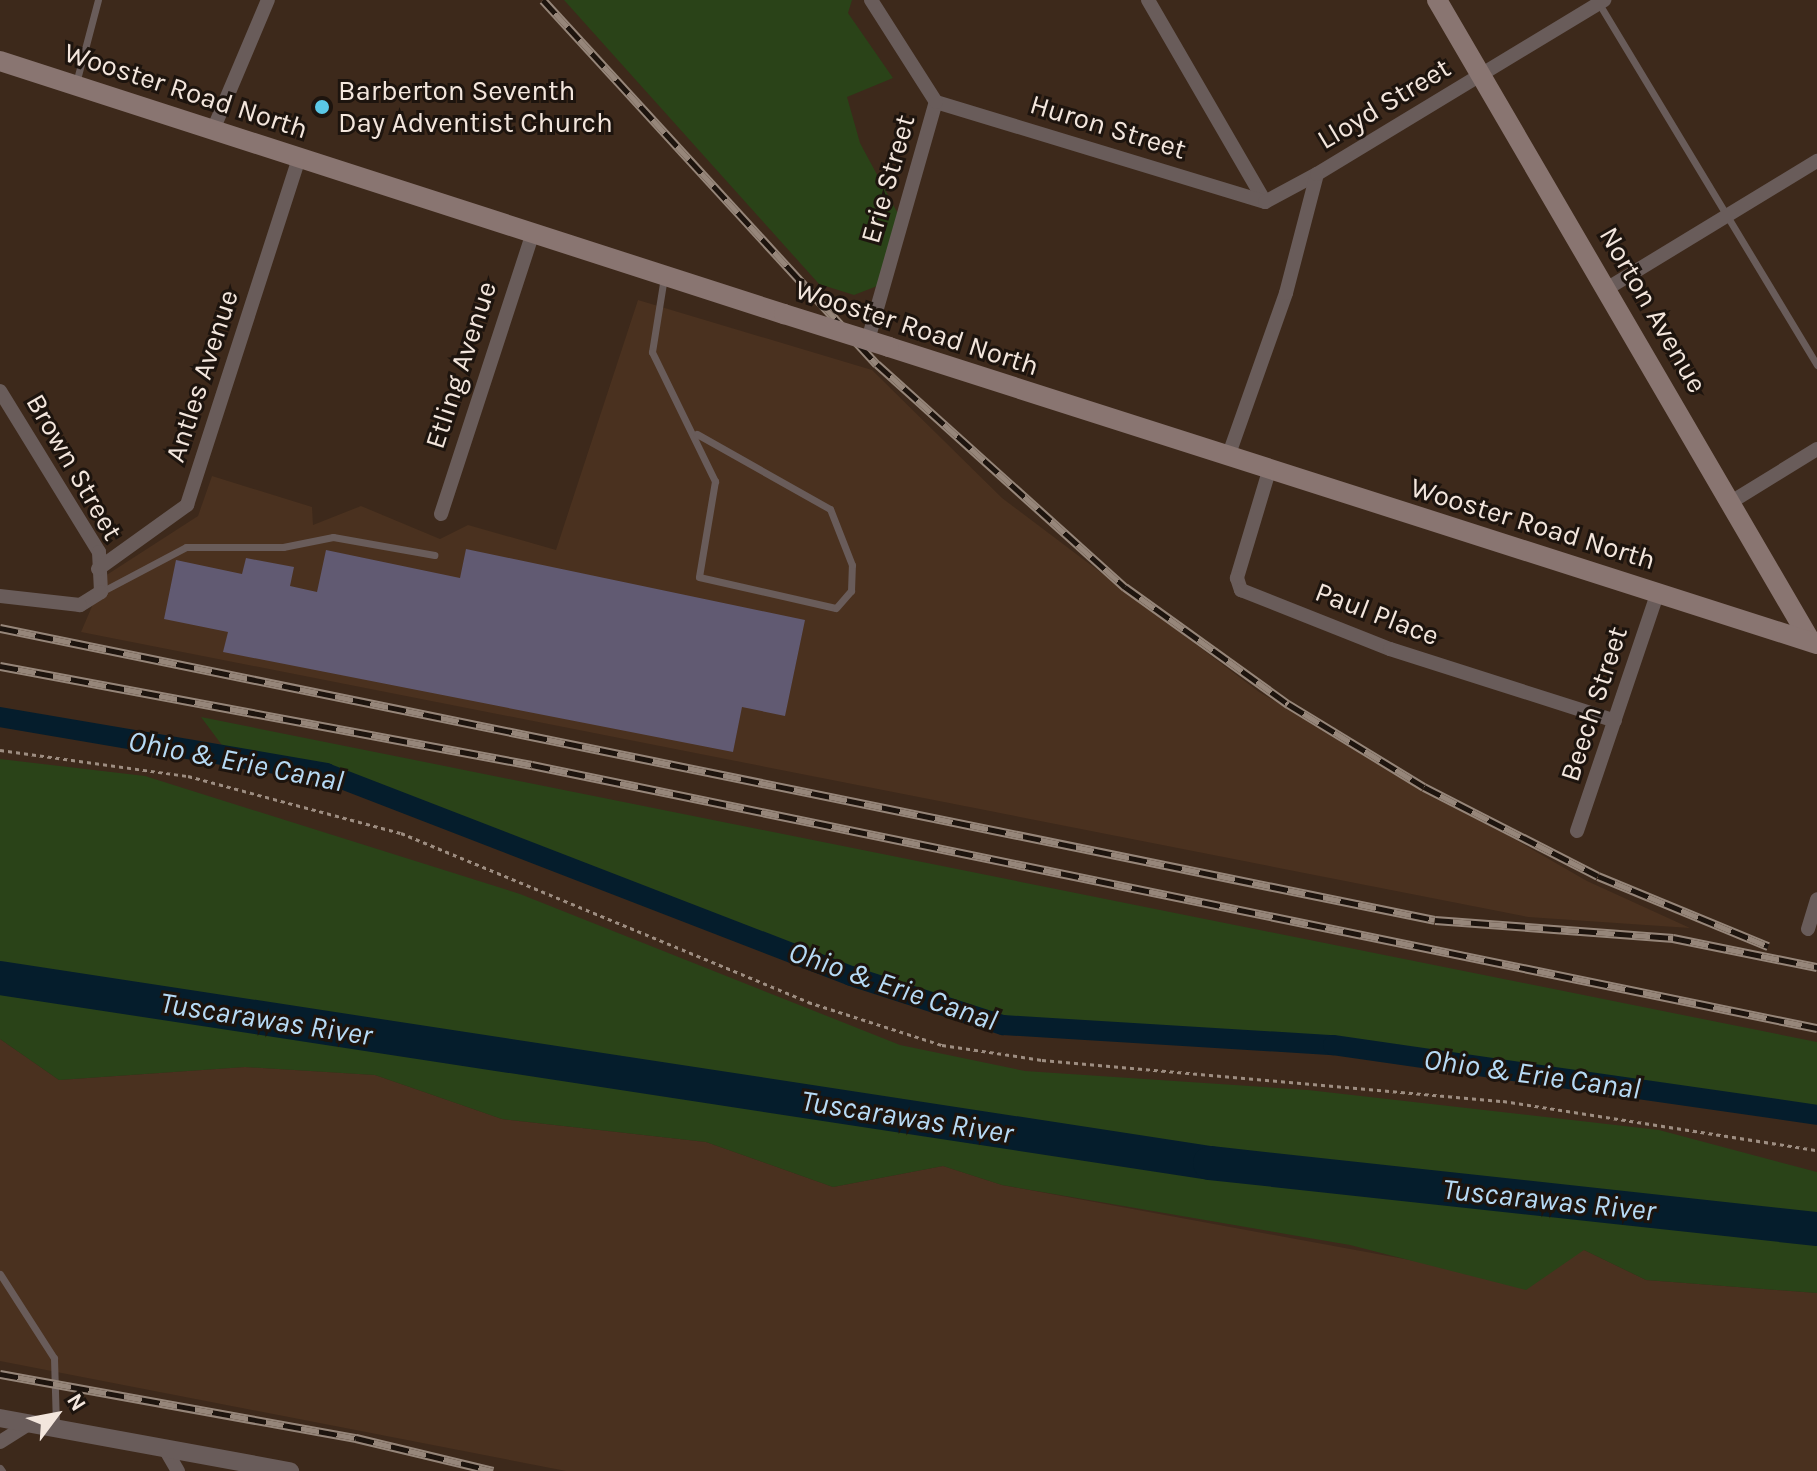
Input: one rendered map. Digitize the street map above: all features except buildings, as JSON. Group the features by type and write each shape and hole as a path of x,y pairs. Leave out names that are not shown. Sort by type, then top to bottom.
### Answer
{"main road":[{"name":"Norton Avenue","path":"1437,0 1815,645"},
{"name":"Wooster Road North","path":"0,61 76,83 784,314 870,334 889,347 1815,645"}],"street":[{"path":"213,130 268,0"},
{"name":"Erie Street","path":"870,334 936,102 871,0"},
{"path":"1148,0 1265,202 1317,174"},
{"name":"Lloyd Street","path":"1229,454 1286,293 1317,174 1600,1"},
{"name":"Huron Street","path":"936,102 1265,202"},
{"name":"Antles Avenue","path":"98,569 187,505 299,158"},
{"path":"1608,288 1817,161"},
{"name":"Etling Avenue","path":"441,514 533,232"},
{"name":"Brown Street","path":"0,391 99,552 101,592"},
{"path":"1731,502 1817,449"},
{"name":"Paul Place","path":"1269,471 1237,578 1241,590 1390,649 1615,721"},
{"path":"0,596 80,605 101,592"},
{"name":"Beech Street","path":"1577,831 1658,592"},
{"path":"1808,929 1817,899"},
{"path":"0,1418 290,1471"},
{"path":"0,1442 30,1423"},
{"path":"164,1447 178,1471"}],"lane":[{"path":"76,83 98,0"},
{"path":"1600,1 1817,365"},
{"path":"665,275 652,352 697,434 715,481 699,577 836,608 851,591 852,565 830,509 697,434"},
{"path":"101,592 186,547 283,547 333,537 434,555"},
{"path":"0,1274 54,1358 56,1427"}],"path":[{"path":"0,750 173,773 401,833 808,1002 942,1045 1042,1060 1503,1101 1817,1150"}],"shaded area":[{"path":"638,300 872,370 1002,498 1259,692 1587,881 1690,928 1528,917 81,632 105,576 198,516 212,476 312,507 313,525 361,506 440,539 468,525 556,550"},
{"path":"0,1039 59,1080 245,1067 375,1075 502,1119 706,1142 833,1187 943,1166 1002,1185 1437,1265 1584,1250 1646,1280 1817,1293 1817,1471 566,1471 0,1361"}],"green space":[{"path":"564,0 852,0 848,13 893,78 847,97 860,143 903,223 885,283 854,295 819,284"},
{"path":"201,717 1817,1042 1817,1115 1333,1045 1003,1025 326,773 230,756"},
{"path":"0,759 145,776 520,894 900,1045 1025,1071 1308,1090 1659,1130 1817,1172 1817,1293 1646,1280 1584,1250 1526,1290 1350,1245 1002,1185 943,1166 833,1187 706,1142 502,1119 375,1075 245,1067 59,1080 0,1039"}],"waterway":[{"name":"Ohio & Erie Canal","path":"0,717 326,773 851,976 1003,1025 1333,1045 1817,1115"},
{"name":"Tuscarawas River","path":"0,978 1210,1163 1817,1229"}],"railway":[{"path":"543,0 877,364 1125,587 1288,704 1424,787 1598,876 1768,946"},
{"path":"0,628 1435,920 1673,938 1817,967"},
{"path":"0,666 532,765 1817,1028"},
{"path":"0,1374 356,1438 493,1471"}],"place":[{"name":"Barberton Seventh Day Adventist Church","path":"322,107"}]}
